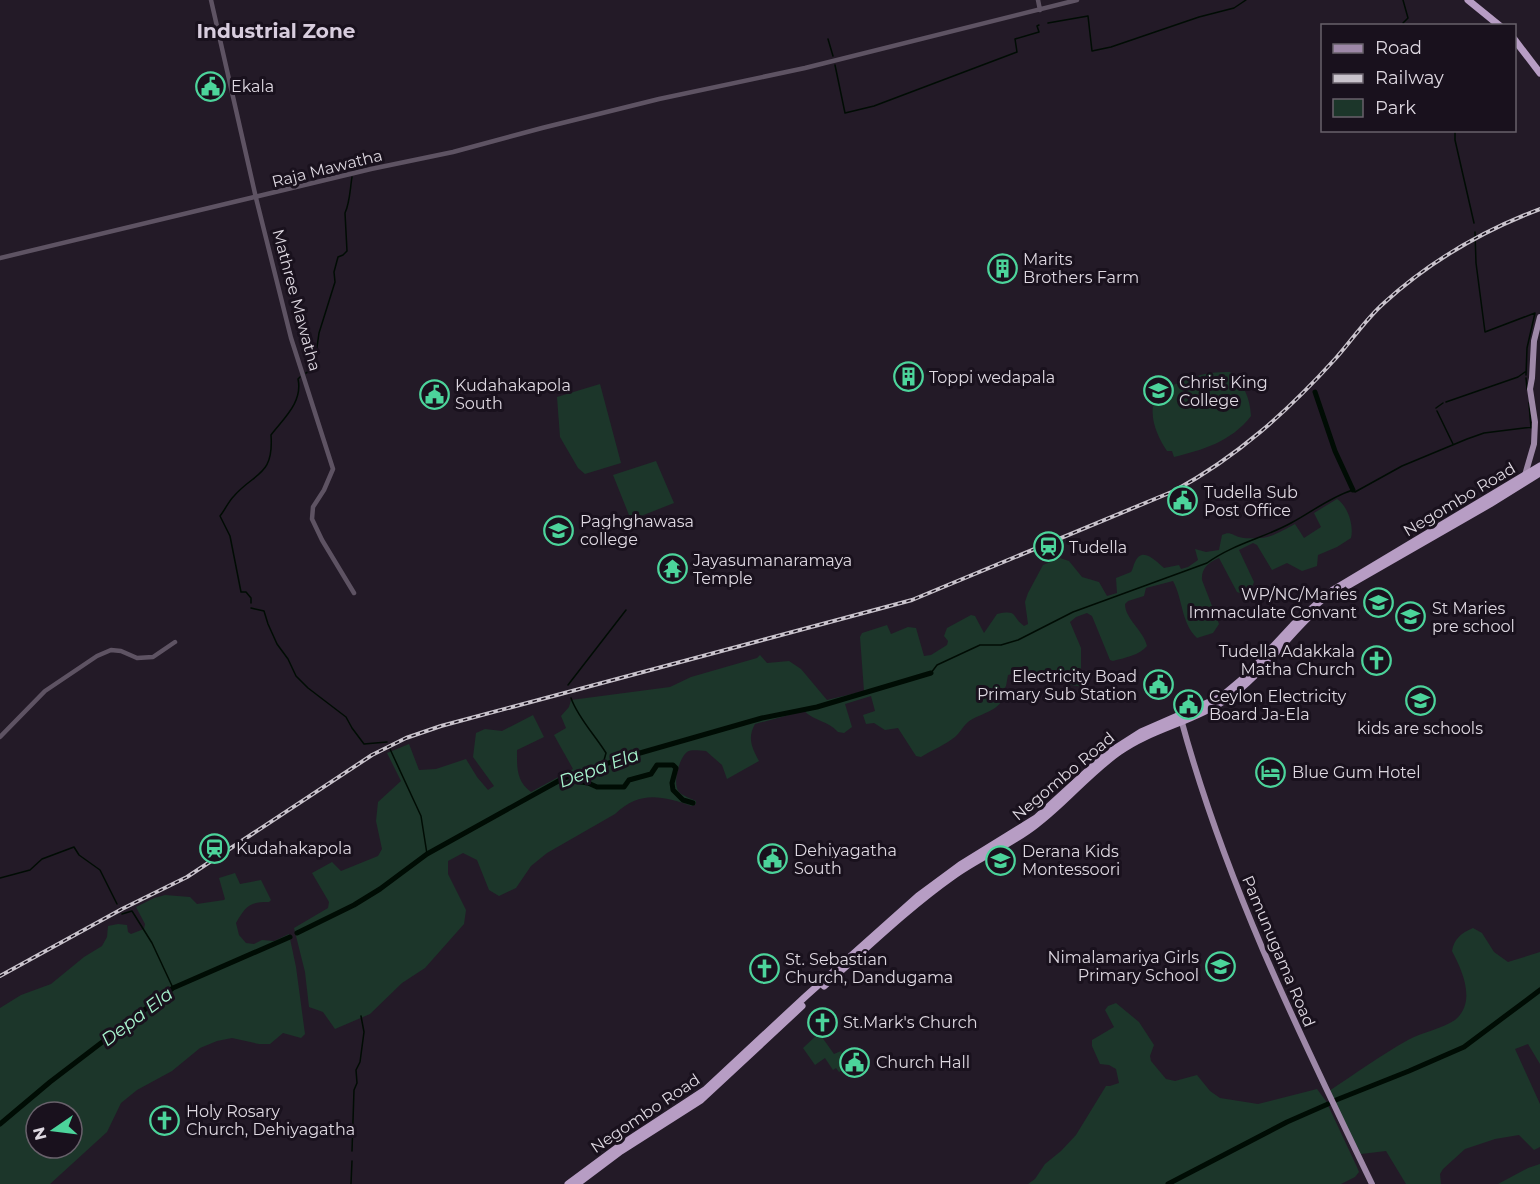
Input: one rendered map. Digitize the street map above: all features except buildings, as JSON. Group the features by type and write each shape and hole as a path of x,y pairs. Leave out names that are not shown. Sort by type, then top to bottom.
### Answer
{"highway":[{"path":"1467,0 1497,24"},
{"path":"1516,40 1540,73"},
{"name":"Negombo Road","path":"577,1184 621,1151 701,1100 809,999 932,891 1036,825 1100,766 1122,750 1230,690 1293,625 1333,590 1525,475 1537,472"},
{"name":"Negombo Road","path":"568,1184 612,1150 705,1090 814,989 940,879 1036,818 1105,755 1135,735 1223,701 1249,680 1310,616 1336,594 1537,472"}],"main road":[{"path":"1525,475 1534,444 1535,422 1530,389 1533,378 1534,341 1540,317"},
{"path":"1532,455 1540,456"},
{"path":"1532,455 1537,472"},
{"name":"Pamunugama Road","path":"1181,718 1207,805 1236,885 1290,1014 1372,1184"}],"street":[{"name":"Mathree Mawatha","path":"211,0 256,198 291,338 333,469 324,490 313,507 312,519 354,593"},
{"path":"1038,0 1040,9 1077,0"},
{"name":"Raja Mawatha","path":"0,258 371,169 453,152 659,99 805,68 1040,9"},
{"path":"0,737 45,692 97,656 111,650 121,651 137,658 153,657 176,642"}],"green space":[{"path":"1230,372 1245,392 1251,416 1243,425 1216,444 1174,457 1172,451 1167,451 1156,431 1153,415 1155,400 1159,394 1176,384 1199,376"},
{"path":"600,384 621,463 585,474 578,468 560,437 557,397"},
{"path":"656,461 674,503 631,520 613,475"},
{"path":"1337,499 1344,506 1349,517 1352,528 1351,538 1318,555 1317,566 1302,571 1287,563 1272,570 1257,545 1253,543 1239,550 1254,582 1251,590 1245,595 1237,592 1219,558 1206,566 1202,580 1219,624 1213,633 1197,638 1192,632 1173,581 1146,588 1144,596 1125,604 1128,615 1147,646 1132,656 1110,660 1092,616 1087,613 1076,617 1070,622 1081,648 1081,673 1084,687 1071,685 1066,681 1049,682 1039,675 1016,677 1012,674 1008,675 1004,696 997,706 968,722 947,743 921,757 916,756 898,728 885,730 874,723 866,724 863,715 875,711 871,696 845,704 852,727 844,733 838,732 804,711 755,724 751,734 751,743 759,761 727,779 722,765 706,751 687,752 677,771 676,783 679,792 696,801 696,804 692,806 652,797 633,801 615,814 547,853 531,866 516,888 499,896 489,890 477,860 463,853 448,861 448,874 466,910 464,924 425,968 402,983 370,1014 335,1029 323,1012 309,1007 305,972 294,928 328,908 329,902 312,873 332,862 341,871 378,856 382,849 376,821 378,802 401,781 387,753 409,744 419,770 436,769 466,759 488,790 494,786 473,757 476,733 485,729 502,731 533,715 544,737 517,750 517,768 520,778 531,792 573,769 554,735 566,728 561,716 569,707 571,700 670,687 691,677 757,658 760,655 767,663 789,661 801,669 827,700 864,691 860,637 862,633 887,625 891,634 908,627 916,628 924,656 931,655 947,645 948,641 944,636 947,628 971,615 975,616 984,633 997,614 1009,612 1024,626 1028,624 1025,602 1028,593 1043,565 1060,558 1069,561 1082,577 1099,582 1107,596 1117,593 1116,578 1131,572 1138,557 1142,555 1150,556 1164,568 1179,565 1181,569 1198,560 1195,549 1206,552 1219,550 1222,535 1227,533 1244,538 1263,538 1295,524 1304,538 1321,527 1314,513"},
{"path":"235,873 240,884 261,880 271,900 252,904 246,909 236,923 239,935 246,943 254,944 262,940 274,941 289,934 305,1034 301,1038 283,1033 270,1044 232,1038 200,1048 172,1071 137,1090 121,1103 107,1132 84,1153 84,1100 24,1100 24,1160 76,1160 50,1184 0,1184 0,1008 21,995 51,984 84,957 102,946 107,937 108,926 127,925 128,932 131,934 144,929 145,924 136,907 154,898 165,895 190,897 197,904 225,899 219,878"},
{"path":"1473,928 1482,933 1494,952 1508,962 1540,952 1540,1064 1528,1044 1515,1049 1540,1104 1540,1147 1534,1150 1519,1135 1495,1139 1465,1149 1443,1169 1440,1174 1441,1184 1406,1184 1386,1151 1361,1154 1329,1091 1413,1037 1450,1023 1462,1013 1466,986 1452,951 1459,937"},
{"path":"1116,1003 1139,1022 1154,1045 1150,1056 1151,1061 1166,1079 1175,1081 1197,1075 1210,1091 1220,1098 1258,1104 1317,1089 1326,1101 1359,1172 1355,1177 1341,1184 1028,1184 1035,1179 1045,1164 1076,1135 1106,1086 1119,1083 1116,1069 1100,1064 1092,1046 1092,1040 1114,1027 1105,1010"},
{"path":"819,1033 834,1054 841,1051 849,1066 839,1072 836,1068 833,1070 825,1058 815,1065 803,1048"},
{"path":"1540,1164 1540,1184 1498,1184 1528,1168"}],"waterway":[{"path":"1048,23 1088,16 1092,51 1234,8 1246,0"},
{"path":"1403,0 1408,18 1404,24"},
{"path":"835,65 845,113 874,106 1017,52 1015,39 1039,32 1037,26 1039,25"},
{"path":"828,39 833,56"},
{"path":"1455,132 1474,223"},
{"path":"306,373 314,368 319,333 335,282 334,272 338,257 347,251 345,213 352,177"},
{"path":"1475,232 1476,263 1485,332 1535,313 1527,348 1526,375"},
{"path":"1446,402 1518,377 1525,372"},
{"path":"251,603 251,598 246,592 241,592 230,536 220,516 234,496 266,466 271,448 271,435 295,402 300,377"},
{"path":"1526,378 1527,389"},
{"path":"1315,392 1335,451 1353,490"},
{"path":"1436,408 1443,403"},
{"path":"1529,403 1531,428"},
{"path":"1437,411 1453,444"},
{"path":"931,673 937,665 980,645 1001,645 1018,640 1073,612 1207,563 1227,551 1291,523 1337,497 1353,490 1355,492 1402,466 1467,439 1484,433 1533,427"},
{"path":"251,608 264,611 277,644 288,659 296,676 346,717 364,744 387,742"},
{"path":"568,685 626,610"},
{"name":"Depa Ela","path":"297,933 354,905 427,854 562,779 626,757 762,718 817,707 931,673"},
{"path":"571,698 582,719 606,753 603,764"},
{"path":"390,749 421,816 427,854"},
{"path":"577,775 581,782 597,787 624,787 629,780 651,774 657,765 673,765 676,768 672,783 673,790 683,800 693,803"},
{"path":"0,878 30,870 42,859 74,847 79,855 100,870 117,904"},
{"path":"122,914 132,911 152,943 173,988"},
{"name":"Depa Ela","path":"0,1124 50,1082 173,988 290,937"},
{"path":"1336,1100 1464,1047 1540,990"},
{"path":"352,1151 356,1070 360,1062 364,1032 361,1016"},
{"path":"1168,1184 1287,1122 1328,1104"},
{"path":"351,1184 352,1161"}],"railway":[{"path":"0,976 122,909 187,877 372,755 406,738 441,726 912,600 1174,491 1197,478 1261,432 1336,358 1377,309 1420,274 1477,237 1540,209"}],"place":[{"name":"Ekala","path":"210,86"},
{"name":"Marits Brothers Farm","path":"1002,268"},
{"name":"Toppi wedapala","path":"908,377"},
{"name":"Christ King College","path":"1158,391"},
{"name":"Kudahakapola South","path":"434,394"},
{"name":"Tudella Sub Post Office","path":"1183,501"},
{"name":"Paghghawasa college","path":"559,530"},
{"name":"Tudella","path":"1048,547"},
{"name":"Jayasumanaramaya Temple","path":"672,569"},
{"name":"WP/NC/Maries Immaculate Convant","path":"1378,603"},
{"name":"St Maries pre school","path":"1411,617"},
{"name":"Tudella Adakkala Matha Church","path":"1376,660"},
{"name":"Electricity Boad Primary Sub Station","path":"1158,685"},
{"name":"kids are schools","path":"1420,700"},
{"name":"Ceylon Electricity Board Ja-Ela","path":"1188,705"},
{"name":"Blue Gum Hotel","path":"1271,772"},
{"name":"Kudahakapola","path":"215,848"},
{"name":"Dehiyagatha South","path":"773,859"},
{"name":"Derana Kids Montessoori","path":"1001,860"},
{"name":"Nimalamariya Girls Primary School","path":"1220,966"},
{"name":"St. Sebastian Church, Dandugama","path":"764,968"},
{"name":"St.Mark's Church","path":"822,1022"},
{"name":"Church Hall","path":"855,1062"},
{"name":"Holy Rosary Church, Dehiyagatha","path":"165,1120"}],"district":[{"name":"Industrial Zone","path":"276,31"}]}
